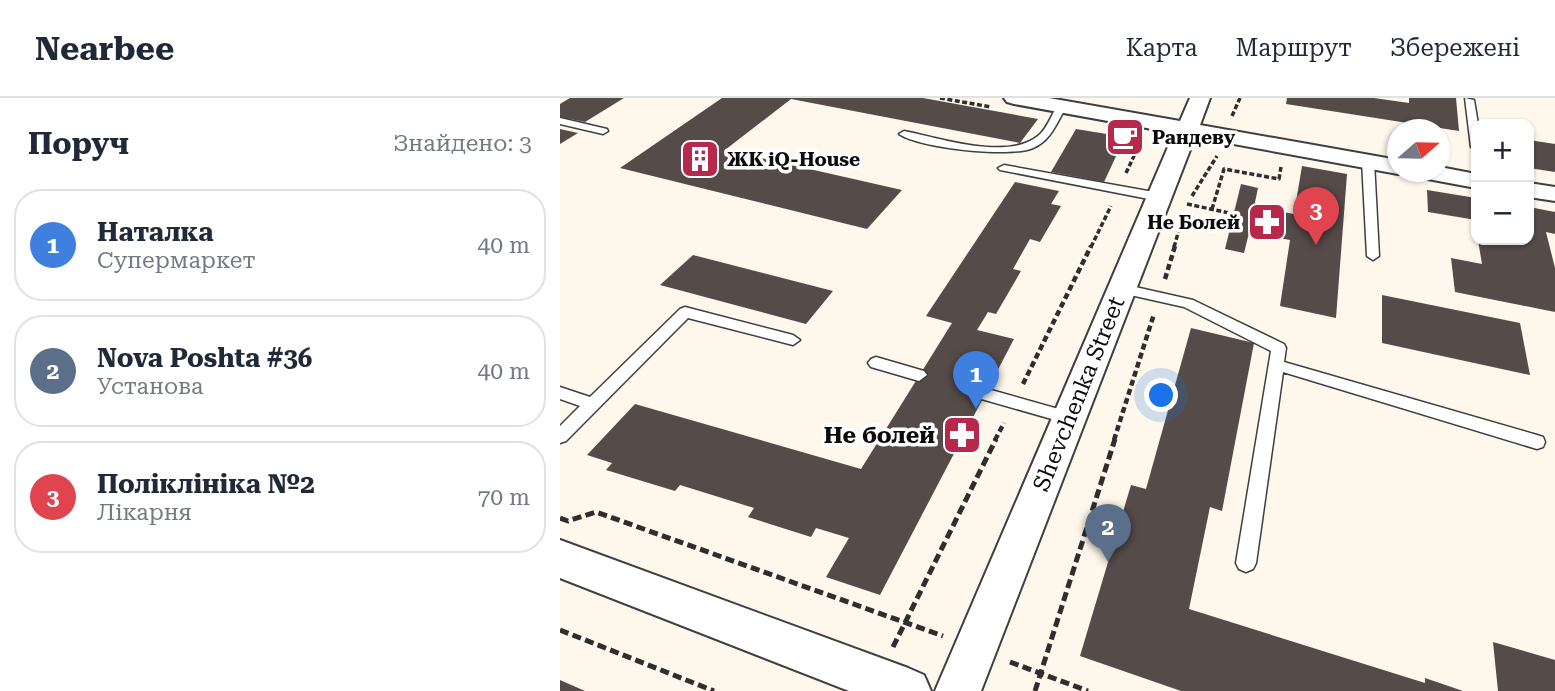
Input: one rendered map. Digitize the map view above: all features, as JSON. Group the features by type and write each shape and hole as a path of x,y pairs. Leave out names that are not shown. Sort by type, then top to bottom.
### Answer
{"street":[{"path":"1014,98 1062,106 1194,113 1284,145 1387,165"},
{"name":"Shevchenka Street","path":"958,691 1122,289 1173,201 1194,113"},
{"path":"1450,176 1471,180"},
{"path":"1534,191 1555,194"},
{"path":"560,559 908,691"}],"lane":[{"path":"1469,100 1472,119"},
{"path":"904,134 989,150 1012,151 1030,146 1044,137 1062,106"},
{"path":"560,121 603,131"},
{"path":"1368,161 1373,256"},
{"path":"1004,168 1173,201"},
{"path":"1122,289 1188,303 1279,348 1246,563"},
{"path":"560,436 685,312 793,340"},
{"path":"876,363 919,375"},
{"path":"1277,365 1537,442"},
{"path":"560,393 593,404"},
{"path":"985,394 1069,418"}],"path":[{"path":"1230,121 1240,98"},
{"path":"1212,209 1224,169 1279,178 1284,145"},
{"path":"1034,691 1160,297 1173,201 1221,149"},
{"path":"1173,201 1234,214"},
{"path":"560,518 568,521 596,512 905,621"},
{"path":"560,630 714,691"},
{"path":"1040,674 1088,691"}],"building":[{"path":"570,98 624,98 585,122 560,117 560,104"},
{"name":"ЖК iQ-House","path":"722,98 923,98 1038,119 1020,143 791,99 725,150 902,190 867,229 620,168"},
{"path":"1287,98 1374,98 1409,103 1409,98 1456,98 1459,131 1450,130 1450,119 1387,120 1286,104"},
{"path":"560,129 578,133 560,144"},
{"path":"1076,129 1125,137 1104,182 1051,172"},
{"path":"1534,141 1555,144 1555,172 1534,169"},
{"path":"1302,166 1347,174 1336,318 1280,306 1290,240 1249,233 1244,253 1225,249 1241,184 1258,188 1254,207 1294,214"},
{"path":"1015,182 1059,191 1051,204 1061,206 1040,242 1030,239 1013,269 1021,271 996,314 988,312 977,330 1014,339 880,595 826,577 849,538 816,528 811,537 748,517 754,508 680,485 675,491 606,470 612,463 587,455 635,404 861,469 952,323 926,316"},
{"path":"1427,190 1471,197 1471,219 1428,212"},
{"path":"1534,208 1555,212 1555,234 1546,232 1555,268 1555,312 1455,292 1451,258 1482,264 1479,245 1534,245"},
{"path":"693,255 833,291 806,324 660,285"},
{"path":"1382,295 1520,323 1530,375 1382,343"},
{"path":"1191,328 1254,343 1222,511 1210,507 1189,609 1425,683 1425,678 1463,691 1181,691 1080,656 1131,485 1146,489"},
{"path":"1493,642 1555,660 1555,691 1498,691"},
{"path":"560,680 585,691 560,691"}],"place":[{"name":"Рандеву","path":"1125,137"},
{"name":"ЖК iQ-House","path":"700,159"},
{"name":"Не Болей","path":"1267,222"},
{"name":"Поліклініка №2","path":"1316,245"},
{"name":"Наталка","path":"976,409"},
{"name":"Не болей","path":"962,435"},
{"name":"Nova Poshta #36","path":"1108,562"}]}
